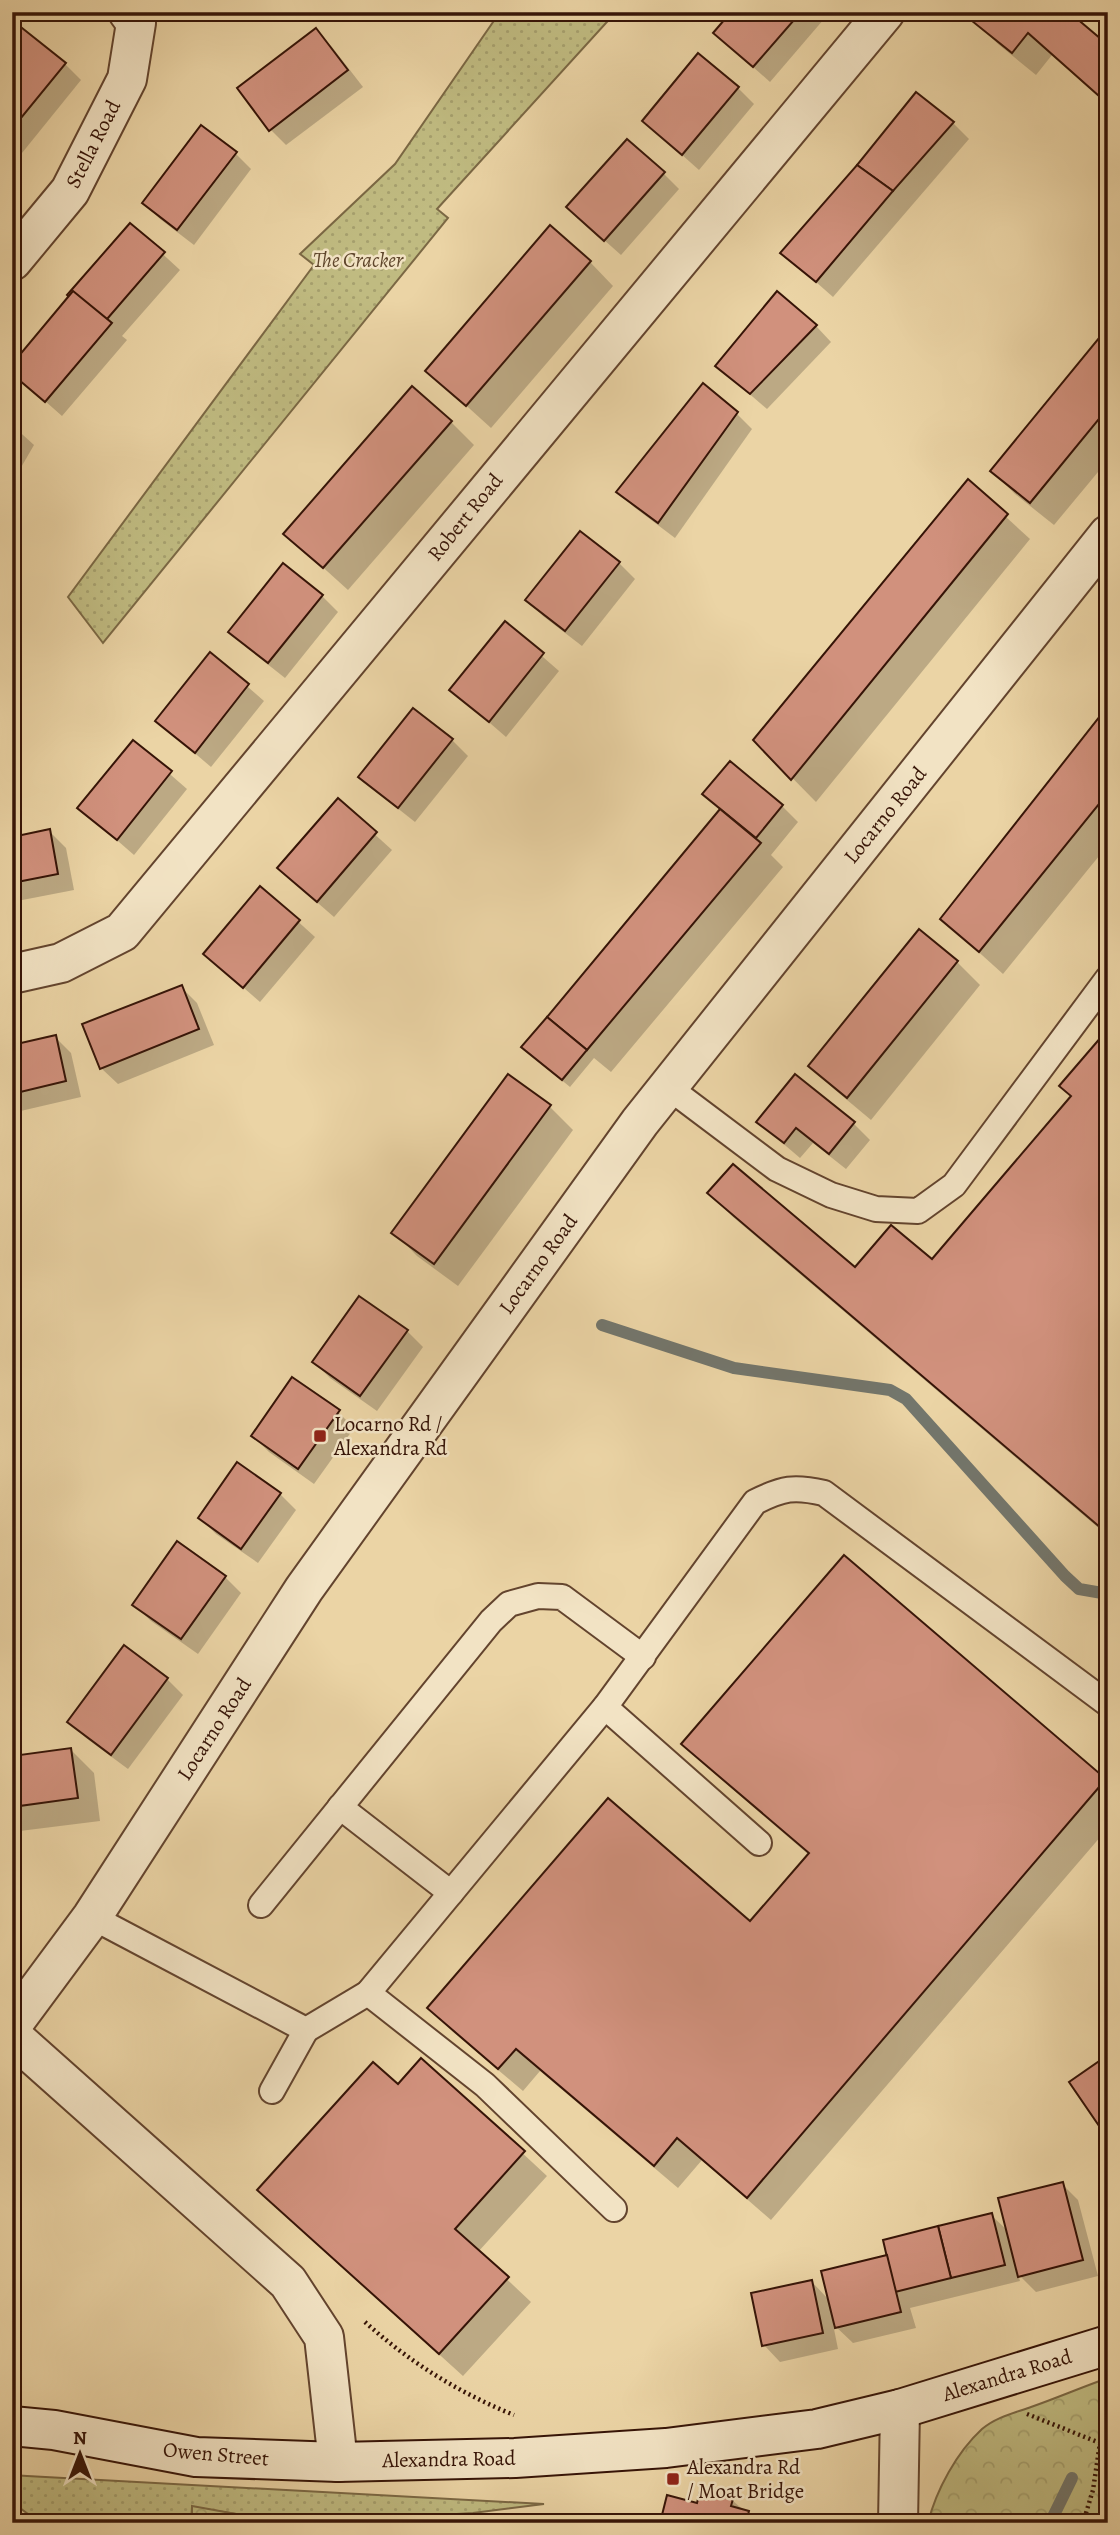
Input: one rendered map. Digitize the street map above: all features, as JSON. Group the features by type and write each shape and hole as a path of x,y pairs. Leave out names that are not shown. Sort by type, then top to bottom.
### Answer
{"street":[{"name":"Stella Road","path":"12,261 70,191 127,79 136,23 128,12"},
{"name":"Robert Road","path":"12,974 61,963 122,932 885,12"},
{"name":"Locarno Road","path":"12,2025 92,1917 304,1589 632,1133 1108,535"},
{"path":"12,2036 288,2283 324,2337 338,2462"},
{"name":"Alexandra Road","path":"338,2462 538,2456 666,2448 803,2431 900,2409 1108,2345"},
{"path":"898,2523 900,2409"},
{"name":"Owen Street","path":"12,2426 54,2430 196,2457 338,2462"}],"lane":[{"path":"668,1087 777,1169 831,1195 876,1209 918,1211 954,1185 1108,978"},
{"path":"272,2091 306,2030 368,1993 605,1707 755,1502 776,1491 798,1487 824,1493 1108,1704"},
{"path":"261,1905 491,1621 509,1604 538,1596 562,1597 643,1657"},
{"path":"605,1707 759,1843"},
{"path":"340,1807 452,1893"},
{"path":"92,1917 306,2030"},
{"path":"368,1993 485,2085 614,2209"}],"path":[{"path":"311,2316 344,2303 396,2350 484,2403 533,2422 538,2456"},
{"path":"998,2378 1014,2409 1100,2443 1093,2490 1083,2523"}],"green space":[{"name":"The Cracker","path":"500,12 616,12 437,209 448,218 103,643 68,597 314,265 300,254 395,164"},
{"path":"1108,2378 1108,2523 928,2523 936,2498 949,2472 964,2449 982,2429 1005,2416"},
{"path":"12,2475 544,2504 473,2513 359,2520 354,2523 254,2523 236,2514 192,2507 191,2523 40,2523 12,2502"},
{"path":"192,2506 236,2514 254,2523 192,2523"}],"building":[{"path":"731,12 801,12 753,67 713,33"},
{"path":"980,12 1069,12 1108,45 1108,104 1028,33 1012,53 972,21"},
{"path":"12,20 66,63 12,129"},
{"path":"316,28 348,70 269,131 237,88"},
{"path":"698,53 739,87 682,155 642,121"},
{"path":"916,92 954,122 893,191 857,165"},
{"path":"201,125 237,152 177,230 142,203"},
{"path":"627,139 665,172 604,241 566,207"},
{"path":"857,165 893,191 816,282 780,253"},
{"path":"130,223 165,252 101,326 67,295"},
{"path":"550,225 591,261 466,406 425,371"},
{"path":"73,291 112,323 45,402 12,374 12,364"},
{"path":"777,291 817,325 750,394 715,366"},
{"path":"1108,327 1108,408 1030,503 990,471"},
{"path":"703,383 738,412 658,523 616,492"},
{"path":"412,386 452,421 323,568 283,534"},
{"path":"968,479 1008,514 791,780 753,740"},
{"path":"580,531 620,562 565,631 525,600"},
{"path":"283,563 323,595 268,663 228,632"},
{"path":"505,621 544,653 489,722 449,690"},
{"path":"210,652 249,684 195,753 155,721"},
{"path":"1108,706 1108,793 979,952 940,919"},
{"path":"413,708 453,739 398,808 358,777"},
{"path":"133,740 172,771 117,840 77,808"},
{"path":"730,761 783,805 756,838 702,794"},
{"path":"338,798 377,832 317,902 277,868"},
{"path":"720,809 761,843 587,1050 547,1017"},
{"path":"50,829 58,874 12,883 12,837"},
{"path":"260,886 300,920 243,988 203,954"},
{"path":"919,929 958,961 847,1098 808,1066"},
{"path":"182,985 199,1029 100,1069 82,1024"},
{"path":"547,1017 587,1050 562,1080 521,1047"},
{"path":"1108,1029 1108,1534 707,1193 733,1164 855,1267 891,1225 932,1259 1071,1096 1059,1086"},
{"path":"56,1035 66,1081 12,1094 12,1045"},
{"path":"508,1074 551,1105 434,1264 391,1233"},
{"path":"795,1074 855,1122 829,1154 796,1128 784,1143 756,1122"},
{"path":"359,1296 408,1330 360,1396 312,1362"},
{"path":"292,1377 340,1410 298,1469 251,1436"},
{"path":"237,1462 281,1493 241,1549 198,1518"},
{"path":"177,1541 226,1576 181,1639 132,1605"},
{"path":"844,1555 1106,1779 747,2198 677,2138 654,2166 516,2049 498,2069 427,2008 608,1798 750,1921 809,1853 681,1744"},
{"path":"124,1645 168,1678 111,1755 67,1722"},
{"path":"71,1748 78,1798 12,1807 12,1756"},
{"path":"1108,2055 1108,2139 1069,2082"},
{"path":"421,2058 525,2151 455,2229 509,2277 439,2354 257,2190 373,2062 398,2084"},
{"path":"1063,2182 1083,2260 1018,2277 998,2198"},
{"path":"992,2213 1005,2265 951,2278 938,2226"},
{"path":"938,2226 951,2278 895,2292 883,2240"},
{"path":"887,2255 901,2312 835,2328 821,2271"},
{"path":"812,2280 823,2333 762,2346 751,2293"},
{"path":"700,2491 733,2499 731,2506 749,2511 746,2523 660,2523 667,2495 697,2503"}],"waterway":[{"path":"602,1325 734,1368 890,1390 906,1399 1065,1576 1079,1589 1108,1594"},
{"path":"1050,2523 1072,2478"}],"place":[{"name":"Locarno Rd / Alexandra Rd","path":"320,1436"},
{"name":"Alexandra Rd / Moat Bridge","path":"673,2479"}]}
